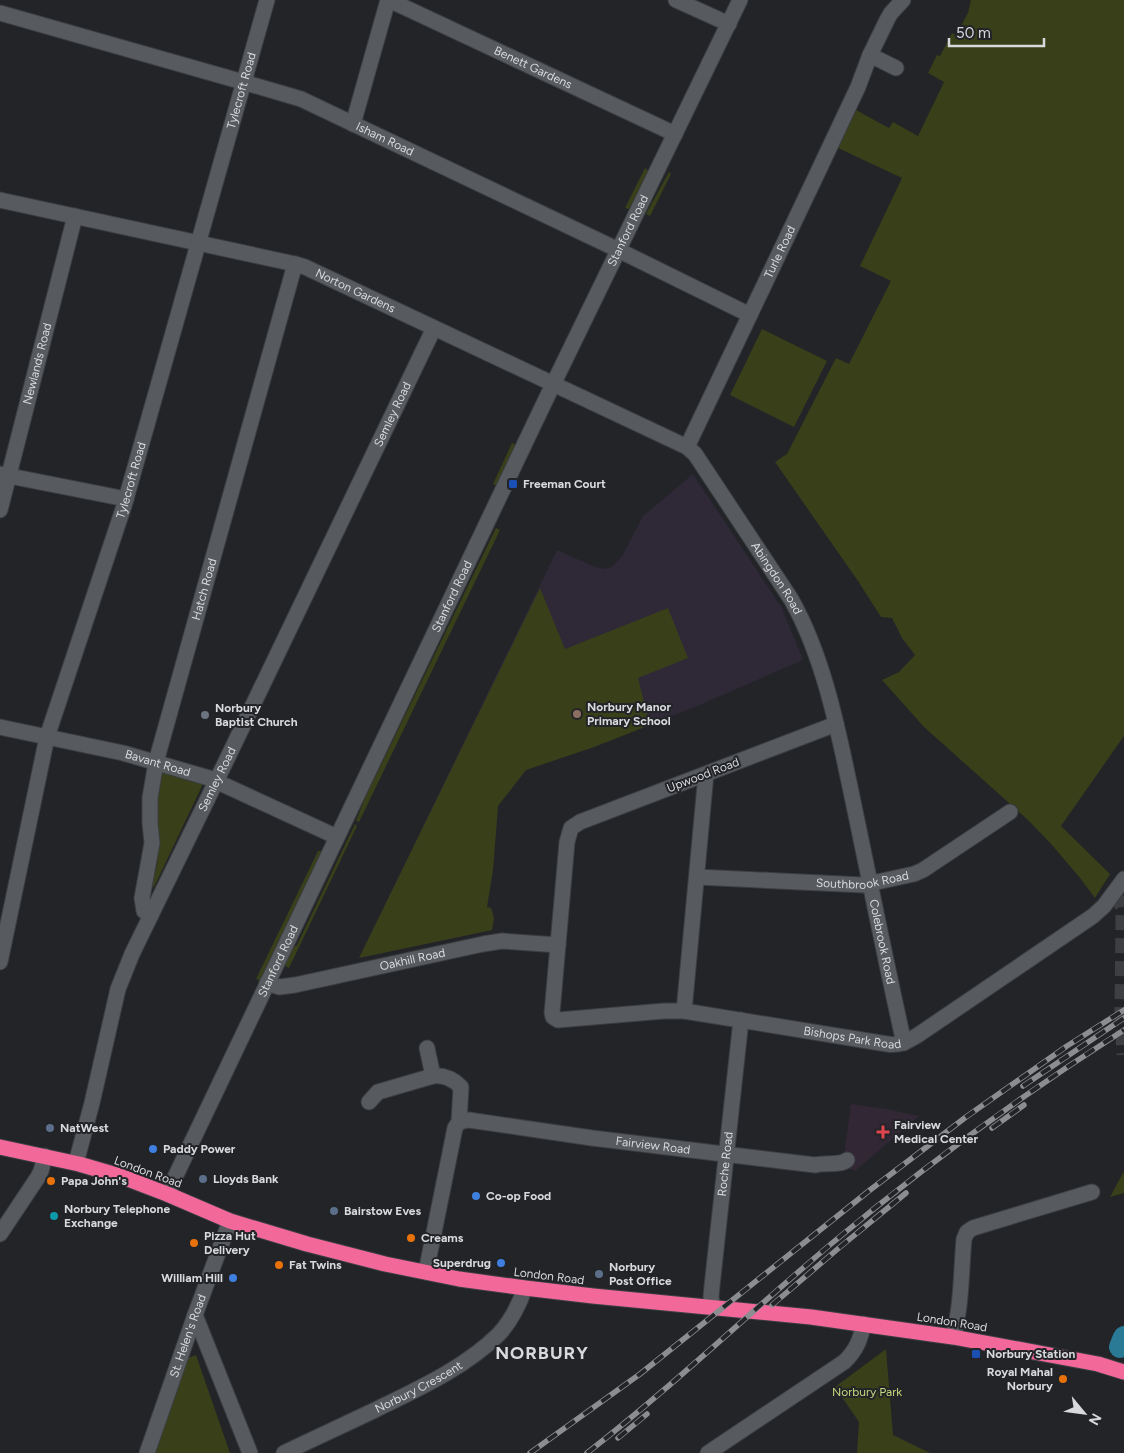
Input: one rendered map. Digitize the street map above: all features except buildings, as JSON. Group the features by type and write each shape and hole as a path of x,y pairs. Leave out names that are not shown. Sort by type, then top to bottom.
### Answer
{"highway":[{"name":"London Road","path":"0,1146 76,1163 120,1176 230,1221 307,1244 385,1264 459,1279 525,1288 864,1324 953,1337 1117,1369"}],"street":[{"path":"0,13 3,0"},
{"name":"Tylecroft Road","path":"1,956 47,737 126,499 197,242 267,0"},
{"path":"352,124 389,0"},
{"name":"Benett Gardens","path":"389,0 675,134"},
{"path":"676,0 728,24"},
{"name":"Stanford Road","path":"167,1194 554,384 740,0"},
{"name":"Turle Road","path":"687,447 855,94 870,56 891,13 903,0"},
{"name":"Isham Road","path":"0,13 300,100 619,250 750,315"},
{"path":"870,56 896,68"},
{"name":"Norton Gardens","path":"0,200 305,267 687,447"},
{"name":"Newlands Road","path":"0,510 4,475 75,216"},
{"name":"Hatch Road","path":"151,915 144,911 142,898 152,850 150,798 156,762 295,264"},
{"name":"Semley Road","path":"76,1163 122,977 434,328"},
{"name":"Abingdon Road","path":"687,447 695,454 796,609 817,659 836,724"},
{"path":"4,475 126,499"},
{"name":"Upwood Road","path":"558,945 567,842 571,828 580,822 836,724"},
{"name":"Colebrook Road","path":"836,724 904,1043"},
{"name":"Bavant Road","path":"0,727 113,751 217,780 337,837"},
{"path":"684,1011 706,774"},
{"name":"Southbrook Road","path":"697,877 845,885 871,884 914,874 923,870 1010,812"},
{"name":"Bishops Park Road","path":"558,945 552,1008 553,1017 558,1020 684,1011 887,1044 898,1044 904,1043 918,1035 1092,916 1114,895 1124,880"},
{"name":"Oakhill Road","path":"267,983 279,987 295,985 502,941 558,945"},
{"name":"Roche Road","path":"713,1308 711,1297 741,1020"},
{"path":"427,1048 433,1076"},
{"path":"369,1102 378,1092 433,1076 440,1075 454,1080 461,1087 459,1122 455,1128 426,1272"},
{"name":"Fairview Road","path":"459,1122 469,1120 592,1138 815,1165 827,1163 843,1164 848,1160"},
{"path":"0,1234 38,1177 45,1156"},
{"path":"953,1337 957,1323 964,1238 967,1232 973,1228 1092,1192"},
{"name":"St. Helen's Road","path":"147,1453 230,1221"},
{"name":"Norbury Crescent","path":"284,1453 414,1391 465,1361 486,1346 506,1325 518,1308 525,1288"},
{"path":"195,1315 250,1453"},
{"path":"708,1453 844,1362 852,1355 859,1343 864,1324"}],"shaded area":[{"name":"Norbury Manor Primary School","path":"693,474 782,608 803,660 702,704 594,747 526,770 498,806 493,870 487,907 491,908 494,918 492,930 359,958 557,550 593,566 603,569 612,567 622,556 643,516"},
{"path":"851,1104 919,1116 854,1172 854,1170 849,1169 850,1164 844,1156"}],"green space":[{"path":"971,0 1124,0 1124,736 1061,826 1110,874 1095,898 1052,845 1028,820 924,727 882,680 899,672 915,655 902,638 892,618 881,617 775,462 787,454 836,358 849,364 891,281 860,266 902,178 838,148 856,110 889,128 893,122 918,136 944,82 928,73 937,55 940,56 952,33 956,35 968,13"},
{"path":"645,168 649,171 629,209 625,208"},
{"path":"669,172 671,174 650,216 646,214"},
{"path":"762,329 827,361 794,427 730,395"},
{"path":"512,443 516,445 497,486 493,484"},
{"path":"496,528 500,530 359,822 356,821 365,798"},
{"path":"540,588 565,649 668,608 688,658 638,678 650,725 594,747 526,770 498,806 493,870 487,907 491,908 494,918 492,930 359,958"},
{"path":"161,772 203,784 154,887 152,886 157,865 158,827 156,811"},
{"path":"355,824 357,826 289,968 284,965 297,945"},
{"path":"318,851 322,851 260,980 256,979"},
{"path":"1124,1171 1124,1193 1110,1197"},
{"name":"Norbury Park","path":"886,1349 893,1435 930,1453 857,1453 859,1422 835,1387"},
{"path":"196,1355 230,1453 154,1453 185,1359"}],"waterway":[{"path":"1120,1347 1124,1337"}],"tunnel":[{"path":"1114,895 1122,905 1123,915 1122,1009 1124,1055"}],"railway":[{"path":"530,1453 640,1374 870,1190 966,1117 1067,1046 1124,1010"},
{"path":"1023,1086 1124,1018"},
{"path":"587,1453 680,1376 800,1270 866,1215 1011,1106 1124,1030"},
{"path":"992,1128 1024,1105"},
{"path":"772,1305 906,1193"},
{"path":"618,1438 647,1414"}],"place":[{"name":"Freeman Court","path":"513,484"},
{"name":"Norbury Manor Primary School","path":"577,714"},
{"name":"Norbury Baptist Church","path":"205,715"},
{"name":"NatWest","path":"50,1128"},
{"name":"Fairview Medical Center","path":"883,1132"},
{"name":"Paddy Power","path":"153,1149"},
{"name":"Lloyds Bank","path":"203,1179"},
{"name":"Papa John's","path":"51,1181"},
{"name":"Co-op Food","path":"476,1196"},
{"name":"Bairstow Eves","path":"334,1211"},
{"name":"Norbury Telephone Exchange","path":"54,1216"},
{"name":"Creams","path":"411,1238"},
{"name":"Pizza Hut Delivery","path":"194,1243"},
{"name":"Superdrug","path":"501,1263"},
{"name":"Fat Twins","path":"279,1265"},
{"name":"Norbury Post Office","path":"599,1274"},
{"name":"William Hill","path":"233,1278"},
{"name":"Norbury Station","path":"976,1354"},
{"name":"Royal Mahal Norbury","path":"1063,1379"}],"district":[{"name":"NORBURY","path":"542,1353"}]}
